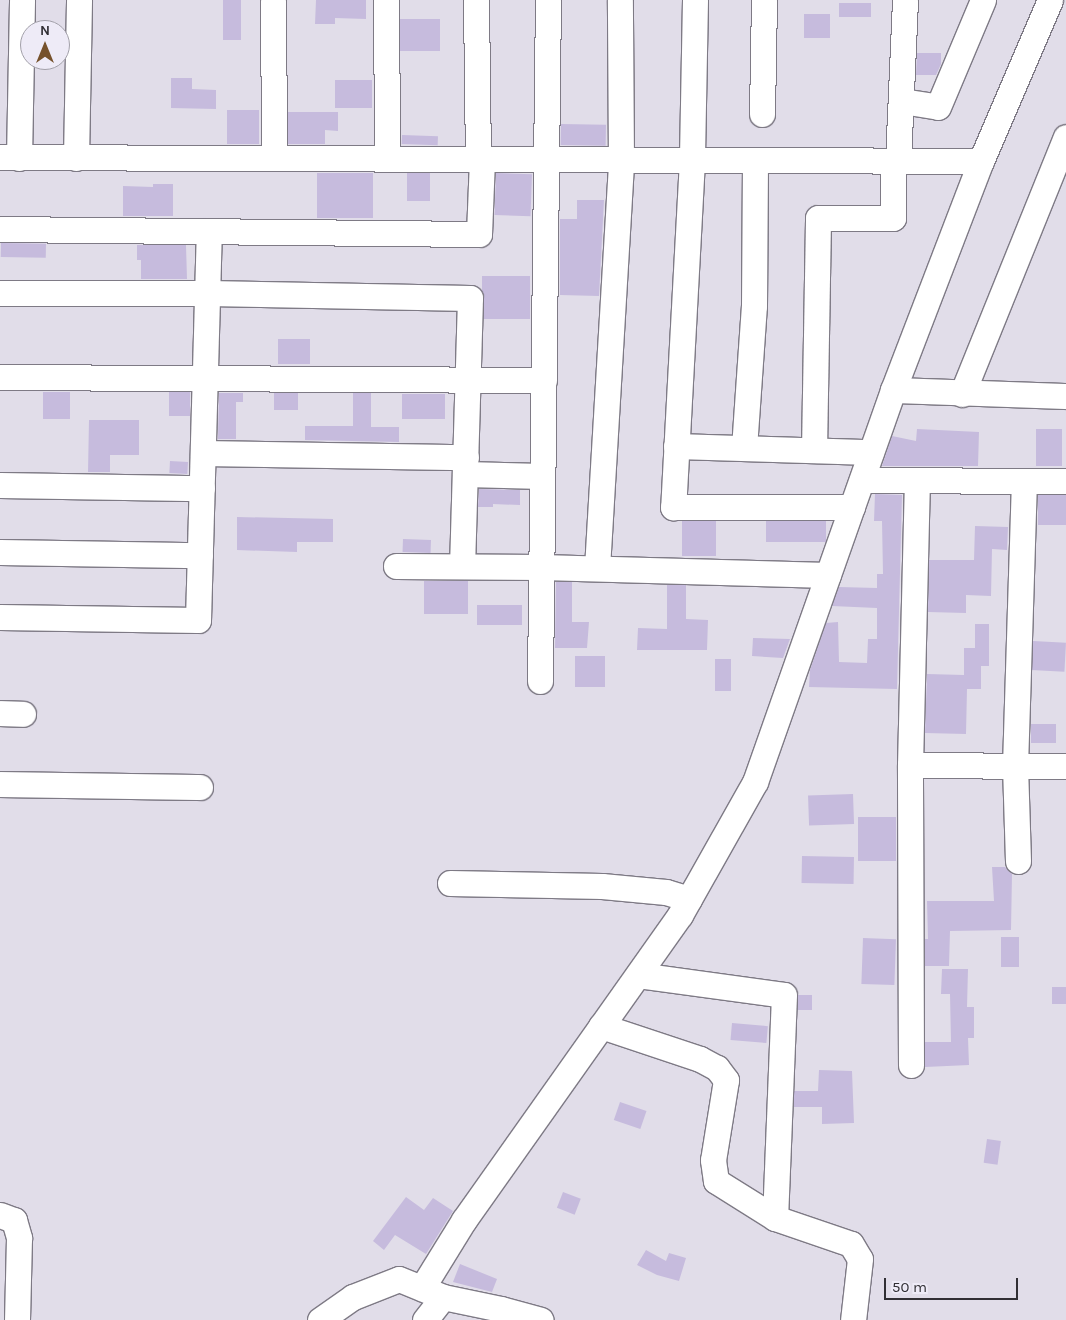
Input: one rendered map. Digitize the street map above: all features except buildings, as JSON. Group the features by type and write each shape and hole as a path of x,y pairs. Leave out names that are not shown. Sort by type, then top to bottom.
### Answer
{"street":[{"path":"22,0 10,70 10,158 981,161"},
{"path":"76,158 79,0"},
{"path":"386,0 387,159"},
{"path":"0,228 480,234 476,0"},
{"path":"540,681 548,0"},
{"path":"597,568 622,160 620,0"},
{"path":"695,0 692,160 673,507 852,507"},
{"path":"762,114 764,0"},
{"path":"814,450 818,218 893,218 895,161 902,100 905,0"},
{"path":"902,100 938,107 983,0"},
{"path":"425,1320 432,1292 464,1220 638,975 689,899 755,782 893,390 981,161 1050,0"},
{"path":"274,1 274,158"},
{"path":"962,394 1066,137"},
{"path":"744,448 754,306 755,160"},
{"path":"0,617 198,620 209,231"},
{"path":"0,293 208,293 470,298 462,566"},
{"path":"0,377 544,380"},
{"path":"893,390 962,394 1066,396"},
{"path":"676,446 871,452"},
{"path":"203,453 466,466 542,476"},
{"path":"862,480 1066,482"},
{"path":"911,1065 910,766 917,481"},
{"path":"1018,861 1016,766 1024,481"},
{"path":"0,485 202,488"},
{"path":"0,552 200,555"},
{"path":"396,566 597,568 828,574"},
{"path":"910,766 1066,766"},
{"path":"0,784 200,787"},
{"path":"450,883 602,886 666,892 689,899"},
{"path":"638,975 784,995 775,1218"},
{"path":"601,1026 700,1059 717,1068 726,1080 713,1160 716,1181 775,1218 851,1244 860,1259 852,1320"},
{"path":"0,1215 14,1220 19,1238 17,1320"},
{"path":"320,1320 354,1297 399,1279 432,1292 541,1320"}]}
